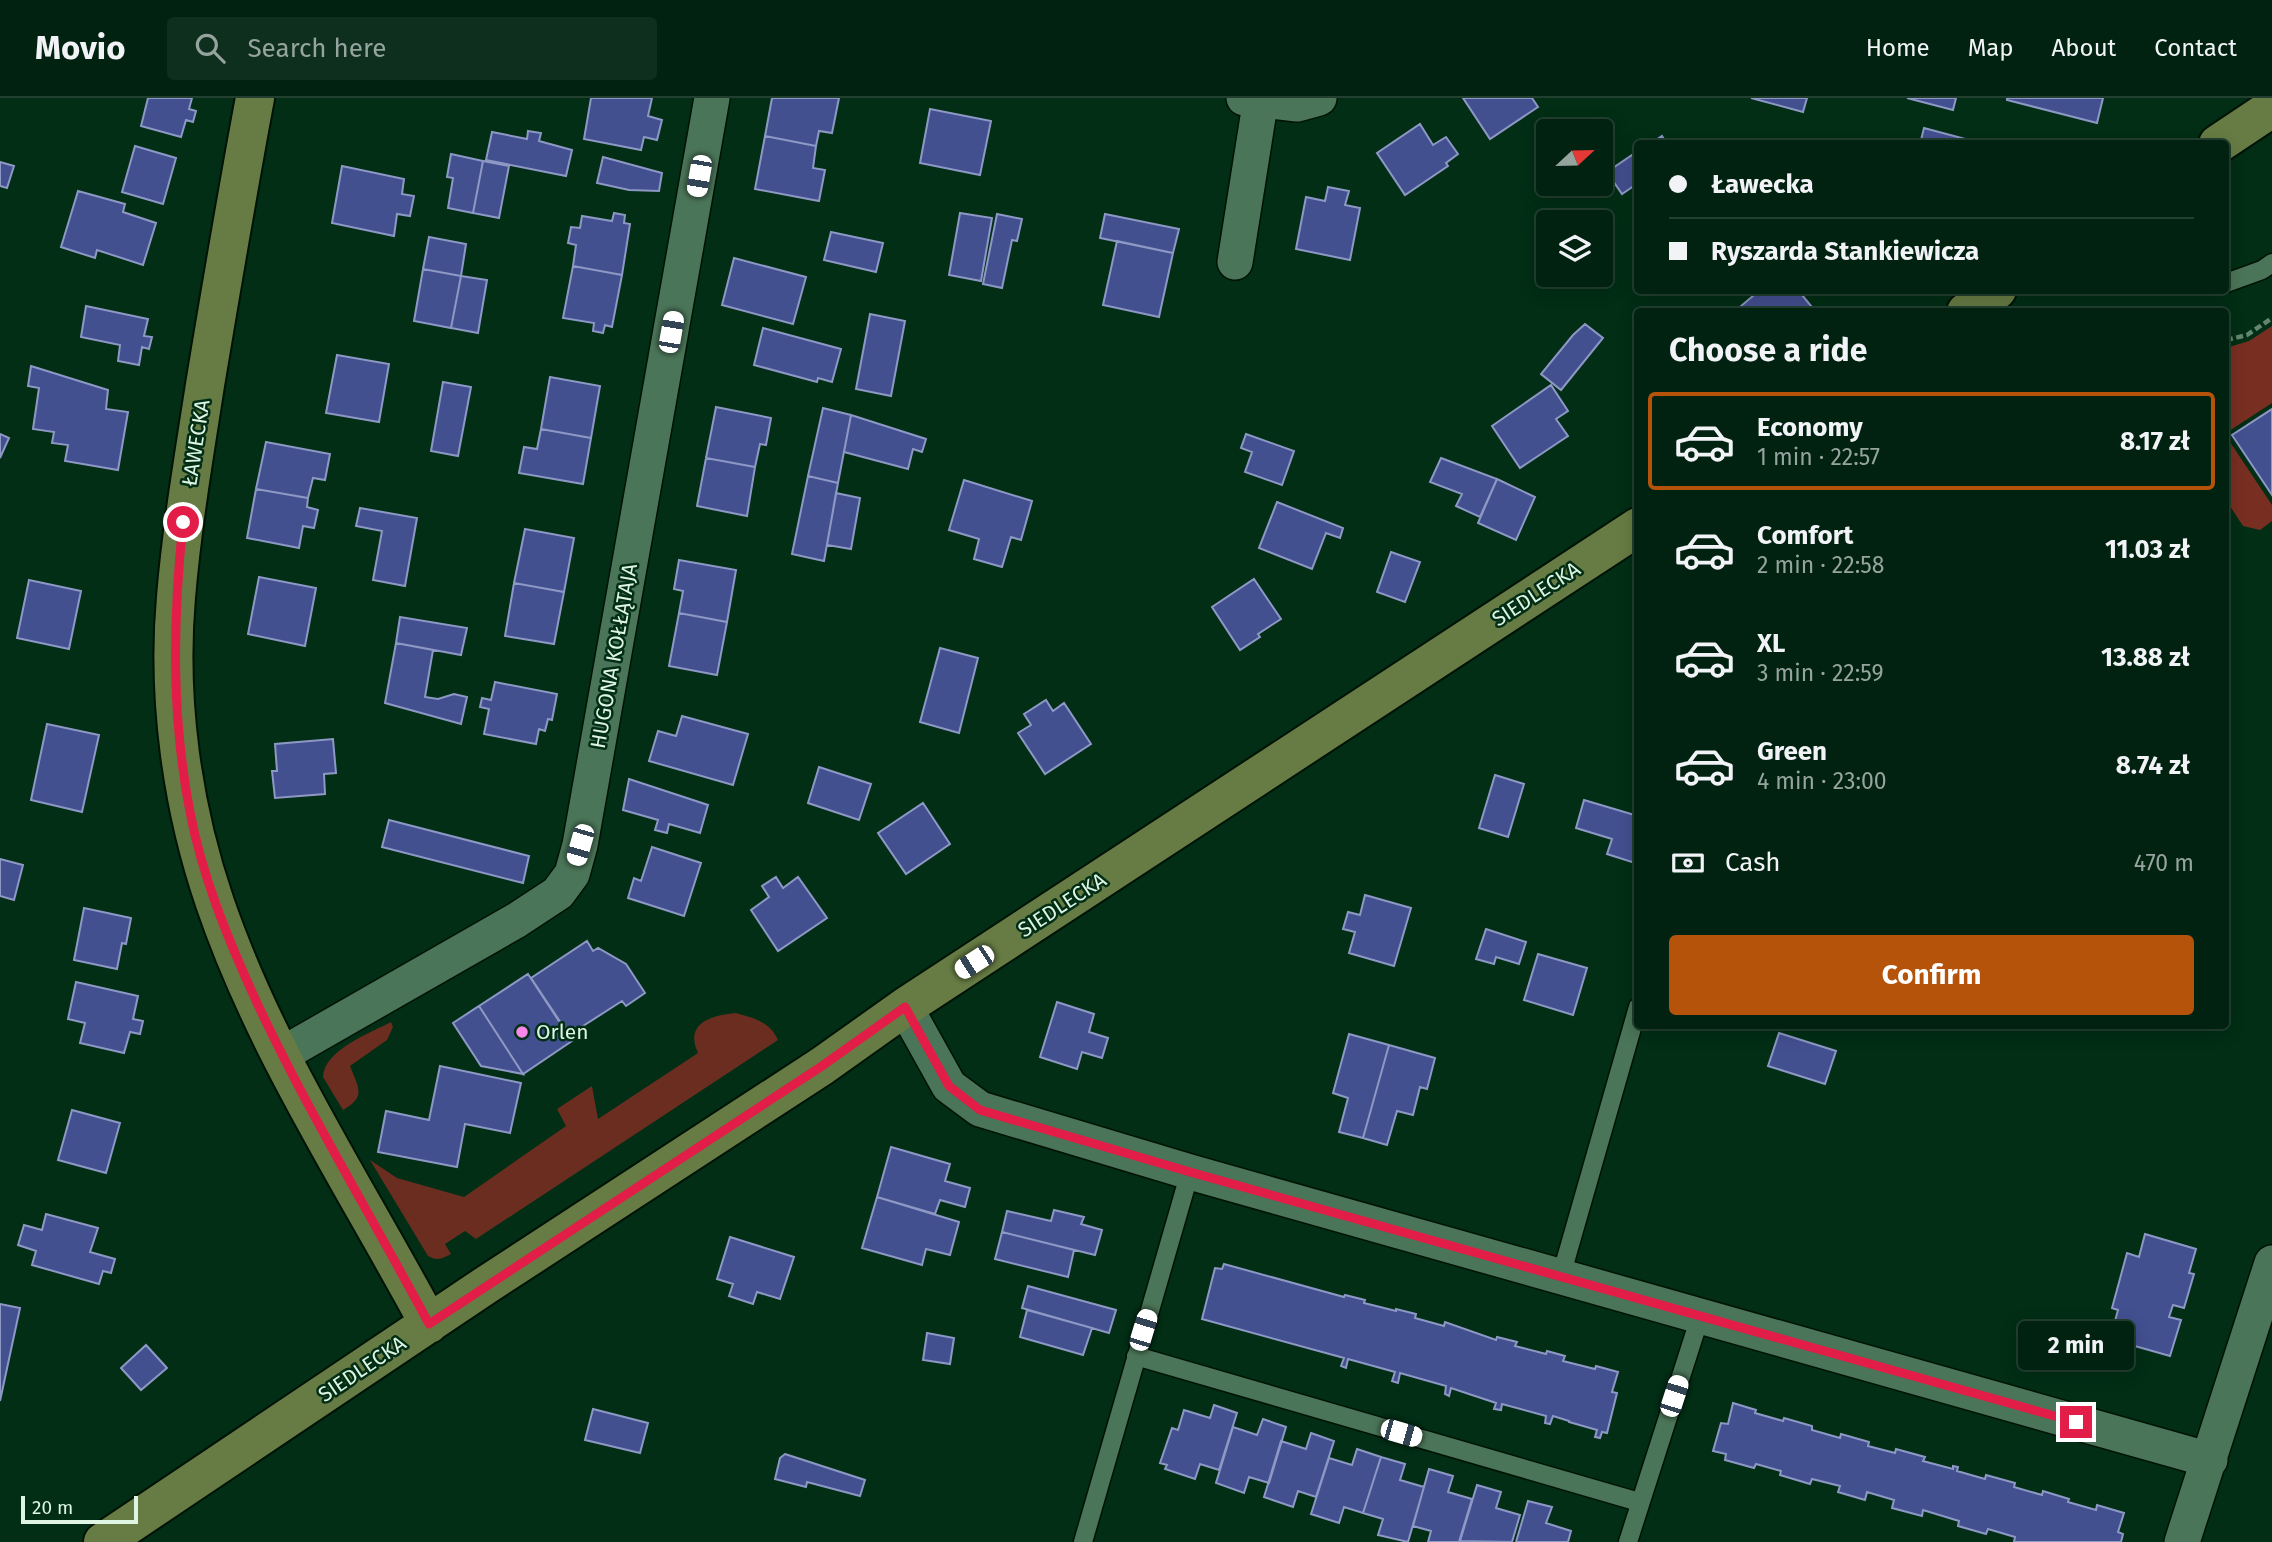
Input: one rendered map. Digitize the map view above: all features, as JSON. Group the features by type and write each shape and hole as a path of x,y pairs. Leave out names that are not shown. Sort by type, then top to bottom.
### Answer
{"main road":[{"name":"ŁAWECKA","path":"255,98 183,522 175,601 174,683 181,756 188,802 205,869 231,947 281,1055 429,1324"},
{"path":"2224,140 2272,108"},
{"path":"1972,308 1991,294"},
{"name":"SIEDLECKA","path":"103,1542 822,1066 905,1007 1634,530"}],"street":[{"name":"HUGONA KOŁŁĄTAJA","path":"281,1055 517,920 558,893 572,874 580,845 712,98"},
{"path":"1235,262 1255,99 1297,104 1319,98"},
{"path":"905,1007 949,1086 980,1110 1190,1172 2210,1460"},
{"path":"2182,1542 2272,1263"}],"lane":[{"path":"2229,282 2262,270 2272,263"},
{"path":"1561,1276 1634,1021"},
{"path":"1083,1542 1190,1172"},
{"path":"1628,1542 1700,1317"},
{"path":"1136,1356 1639,1502"}],"path":[{"path":"2229,339 2247,335 2272,318"}],"shaded area":[{"path":"2272,326 2272,403 2229,431 2229,347 2249,341"},
{"path":"2229,440 2272,505 2272,521 2260,530 2243,526 2229,505"},
{"path":"736,1013 766,1025 778,1040 476,1239 465,1231 445,1244 451,1254 445,1257 437,1259 428,1256 370,1160 397,1178 464,1197 566,1126 557,1109 592,1086 598,1119 698,1053 695,1034 703,1023 718,1016"},
{"path":"391,1022 393,1027 387,1040 350,1066 358,1086 358,1096 343,1110 323,1077 325,1067 349,1044"}],"building":[{"path":"148,98 192,98 189,109 196,111 193,122 186,120 181,137 141,126"},
{"path":"591,98 652,98 648,116 662,120 657,140 644,137 641,150 584,139"},
{"path":"772,98 839,98 832,133 819,131 816,146 765,136"},
{"path":"1463,98 1532,98 1538,107 1490,139"},
{"path":"1751,98 1807,98 1803,112"},
{"path":"1907,98 1956,98 1953,110"},
{"path":"2007,98 2103,98 2097,123"},
{"path":"930,109 991,121 980,175 920,163"},
{"path":"1420,124 1433,145 1446,137 1458,154 1446,163 1448,166 1405,195 1377,153"},
{"path":"1924,128 1969,140 1921,140"},
{"path":"528,131 541,133 539,141 572,150 566,176 486,160 492,132 527,139"},
{"path":"765,136 816,146 813,168 825,170 819,201 755,189"},
{"path":"135,146 176,158 163,204 122,192"},
{"path":"451,154 483,161 473,213 448,208 453,178 447,177"},
{"path":"1634,154 1634,186 1622,194 1614,182 1614,167"},
{"path":"603,157 662,173 659,191 629,190 597,183"},
{"path":"483,161 509,166 499,218 473,213"},
{"path":"0,162 14,166 7,188 0,186"},
{"path":"342,166 404,179 402,194 414,196 410,216 397,214 394,236 332,223"},
{"path":"1328,187 1349,191 1345,205 1360,208 1350,260 1296,249 1306,197 1325,201"},
{"path":"78,191 125,204 123,212 156,223 143,265 97,250 95,258 61,247"},
{"path":"614,213 625,215 624,223 630,224 622,275 573,266 576,245 568,243 571,227 580,228 582,216 612,221"},
{"path":"960,213 992,218 981,281 949,275"},
{"path":"997,214 1022,219 1017,241 1012,240 1002,288 983,284"},
{"path":"1105,214 1179,229 1173,253 1100,238"},
{"path":"831,232 883,243 876,272 824,260"},
{"path":"429,237 466,244 461,276 423,269"},
{"path":"1117,241 1173,253 1159,317 1103,305"},
{"path":"734,258 806,277 793,324 722,305"},
{"path":"573,266 622,275 612,327 605,325 603,333 593,331 594,323 563,318"},
{"path":"423,269 461,276 451,328 414,321"},
{"path":"461,276 487,280 478,333 451,328"},
{"path":"1755,294 1801,294 1813,308 1743,308 1741,306"},
{"path":"86,306 148,319 144,336 152,337 149,349 142,347 139,365 118,361 120,345 81,337"},
{"path":"870,314 905,321 891,396 856,389"},
{"path":"1585,324 1603,338 1561,390 1541,374"},
{"path":"763,328 841,349 832,382 818,378 817,382 754,365"},
{"path":"337,355 389,364 379,422 326,413"},
{"path":"31,366 108,390 106,409 128,412 118,470 65,461 68,445 52,443 54,432 33,429 39,388 28,386"},
{"path":"550,377 600,386 591,438 541,429"},
{"path":"443,382 471,387 458,456 431,451"},
{"path":"1551,385 1568,411 1556,419 1568,436 1520,468 1492,426"},
{"path":"716,407 771,418 766,445 760,444 755,467 706,458"},
{"path":"823,408 851,415 838,483 808,476"},
{"path":"2272,409 2272,495 2232,435"},
{"path":"851,415 926,439 922,452 913,449 908,469 844,452"},
{"path":"541,429 591,438 583,484 519,473 524,447 537,449"},
{"path":"0,434 9,438 0,458"},
{"path":"1246,434 1294,451 1282,485 1245,472 1252,452 1241,448"},
{"path":"266,442 330,454 325,480 313,478 308,498 256,489"},
{"path":"706,458 755,467 747,516 697,506"},
{"path":"1441,458 1497,479 1480,517 1456,506 1462,494 1430,482"},
{"path":"808,476 838,483 824,561 792,554"},
{"path":"1497,479 1535,497 1516,540 1478,523"},
{"path":"964,480 1032,501 1021,540 1011,537 1002,567 974,559 979,539 949,530"},
{"path":"256,489 308,498 307,507 318,510 314,528 303,526 299,548 247,538"},
{"path":"836,493 860,498 851,549 827,545"},
{"path":"1277,502 1343,528 1340,538 1326,533 1312,569 1259,548"},
{"path":"360,508 417,518 405,586 373,580 382,531 356,526"},
{"path":"525,529 574,538 564,592 514,583"},
{"path":"1391,552 1420,562 1405,602 1377,592"},
{"path":"679,560 736,570 727,622 679,613 683,591 674,589"},
{"path":"259,577 316,588 305,646 248,634"},
{"path":"1254,579 1281,619 1240,650 1212,607"},
{"path":"29,580 81,591 69,649 17,638"},
{"path":"514,583 564,592 554,644 505,636"},
{"path":"679,613 727,622 717,675 669,666"},
{"path":"400,617 467,628 461,655 396,643"},
{"path":"396,643 433,650 425,697 438,699 454,694 467,697 461,724 385,703"},
{"path":"940,648 978,658 959,733 920,722"},
{"path":"495,682 557,694 552,720 548,719 545,731 539,729 536,744 484,734 489,709 480,707 482,698 491,700"},
{"path":"1046,700 1053,711 1064,703 1091,744 1045,774 1018,733 1031,725 1024,714"},
{"path":"682,716 748,734 733,785 649,761 658,731 676,736"},
{"path":"47,724 99,735 82,812 31,800"},
{"path":"333,739 336,773 324,774 325,794 275,798 272,771 277,771 275,744"},
{"path":"819,767 871,784 859,820 808,803"},
{"path":"1495,775 1524,784 1508,837 1479,828"},
{"path":"629,779 708,805 700,833 669,824 667,833 655,830 658,820 623,810"},
{"path":"1584,800 1634,815 1634,863 1607,854 1612,839 1576,828"},
{"path":"923,803 950,844 906,874 878,833"},
{"path":"389,820 529,856 523,883 382,847"},
{"path":"652,847 701,863 684,916 628,898 634,878 641,881"},
{"path":"0,859 23,865 14,900 0,896"},
{"path":"776,877 783,888 798,877 827,918 778,951 751,910 769,897 762,886"},
{"path":"1365,895 1411,908 1394,966 1349,953 1355,932 1343,929 1348,912 1360,915"},
{"path":"84,908 131,918 117,969 74,960"},
{"path":"1486,929 1526,942 1519,964 1496,957 1494,964 1476,959"},
{"path":"587,941 593,951 598,948 626,964 645,993 626,1006 622,1001 569,1035 531,978"},
{"path":"1538,954 1587,968 1573,1015 1524,1000"},
{"path":"528,974 572,1041 523,1074 479,1006"},
{"path":"76,982 138,996 133,1019 143,1021 140,1034 130,1032 124,1053 80,1043 85,1023 68,1019"},
{"path":"1057,1002 1094,1014 1089,1032 1108,1038 1102,1058 1082,1052 1077,1069 1040,1057"},
{"path":"479,1006 523,1074 481,1066 453,1023"},
{"path":"1779,1033 1836,1051 1825,1084 1768,1066"},
{"path":"1349,1034 1389,1045 1363,1138 1339,1132 1348,1098 1333,1093"},
{"path":"1389,1045 1435,1058 1427,1089 1420,1087 1413,1115 1397,1111 1387,1145 1363,1138"},
{"path":"440,1066 521,1083 510,1133 465,1124 457,1167 378,1152 386,1111 429,1120"},
{"path":"72,1110 120,1123 106,1173 58,1160"},
{"path":"891,1147 950,1164 945,1181 970,1188 965,1207 940,1200 935,1214 877,1197"},
{"path":"877,1197 959,1222 950,1255 926,1249 922,1265 862,1248"},
{"path":"1054,1210 1084,1217 1081,1224 1102,1230 1095,1255 1002,1232 1007,1211 1051,1221"},
{"path":"46,1214 98,1228 90,1252 115,1259 111,1273 103,1271 99,1284 32,1265 36,1251 18,1245 24,1225 42,1230"},
{"path":"1002,1232 1074,1250 1068,1277 995,1259"},
{"path":"2145,1234 2196,1249 2189,1273 2194,1274 2184,1308 2173,1305 2169,1317 2181,1320 2170,1356 2110,1339 2118,1310 2112,1308 2127,1253 2139,1257"},
{"path":"730,1237 794,1257 780,1299 757,1292 753,1304 729,1296 733,1284 717,1279"},
{"path":"1224,1264 1344,1297 1345,1295 1365,1300 1364,1303 1416,1314 1415,1318 1444,1326 1445,1322 1496,1340 1497,1337 1517,1342 1515,1346 1565,1356 1563,1361 1618,1372 1612,1392 1617,1393 1607,1433 1602,1432 1600,1438 1595,1437 1597,1430 1553,1416 1550,1424 1545,1423 1546,1416 1502,1404 1501,1410 1494,1409 1496,1403 1451,1388 1449,1396 1445,1394 1446,1386 1400,1373 1398,1383 1392,1381 1395,1372 1348,1359 1346,1368 1341,1366 1344,1358 1202,1319 1215,1268 1222,1269"},
{"path":"1028,1286 1116,1310 1109,1333 1022,1308"},
{"path":"0,1304 20,1308 0,1401"},
{"path":"1027,1310 1092,1328 1083,1355 1020,1337"},
{"path":"927,1333 954,1338 950,1364 923,1360"},
{"path":"146,1345 167,1368 141,1390 121,1368"},
{"path":"1733,1403 1756,1410 1755,1413 1812,1426 1812,1430 1869,1442 1868,1446 1895,1453 1896,1449 1925,1457 1923,1461 1953,1469 1953,1466 1958,1467 1957,1471 1985,1479 1986,1475 2015,1483 2014,1487 2042,1495 2043,1491 2096,1510 2097,1505 2124,1513 2118,1532 2123,1534 2121,1542 2014,1542 2015,1537 1988,1529 1986,1534 1958,1526 1959,1521 1923,1510 1922,1516 1892,1508 1894,1500 1867,1492 1865,1500 1838,1492 1840,1486 1812,1479 1810,1484 1780,1475 1781,1471 1756,1464 1754,1468 1725,1460 1726,1454 1713,1451 1721,1423 1728,1424"},
{"path":"1214,1405 1237,1413 1219,1470 1200,1464 1195,1479 1165,1469 1167,1465 1160,1463 1172,1428 1178,1430 1184,1410 1210,1418"},
{"path":"593,1409 648,1423 640,1453 585,1440"},
{"path":"1263,1419 1286,1427 1269,1483 1249,1477 1244,1493 1216,1483 1233,1427 1257,1435"},
{"path":"1311,1433 1334,1441 1316,1497 1298,1491 1293,1507 1264,1497 1281,1441 1306,1449"},
{"path":"1357,1449 1381,1457 1363,1513 1344,1507 1339,1523 1311,1514 1329,1458 1352,1465"},
{"path":"785,1454 865,1480 860,1496 807,1482 806,1487 775,1479 780,1458"},
{"path":"1381,1457 1405,1464 1400,1480 1424,1487 1408,1542 1378,1535 1383,1519 1363,1513"},
{"path":"1429,1469 1453,1476 1448,1492 1472,1499 1459,1542 1428,1542 1431,1531 1413,1526"},
{"path":"1477,1485 1501,1492 1496,1508 1520,1515 1512,1542 1460,1541"},
{"path":"1528,1501 1552,1507 1546,1523 1571,1531 1568,1542 1516,1542"}],"place":[{"name":"Orlen","path":"522,1032"}],"route":[{"path":"183,522 175,601 174,683 190,814 215,902 231,947 281,1055 429,1324 822,1066 905,1007 949,1086 980,1110 1190,1172 2076,1422"}]}
